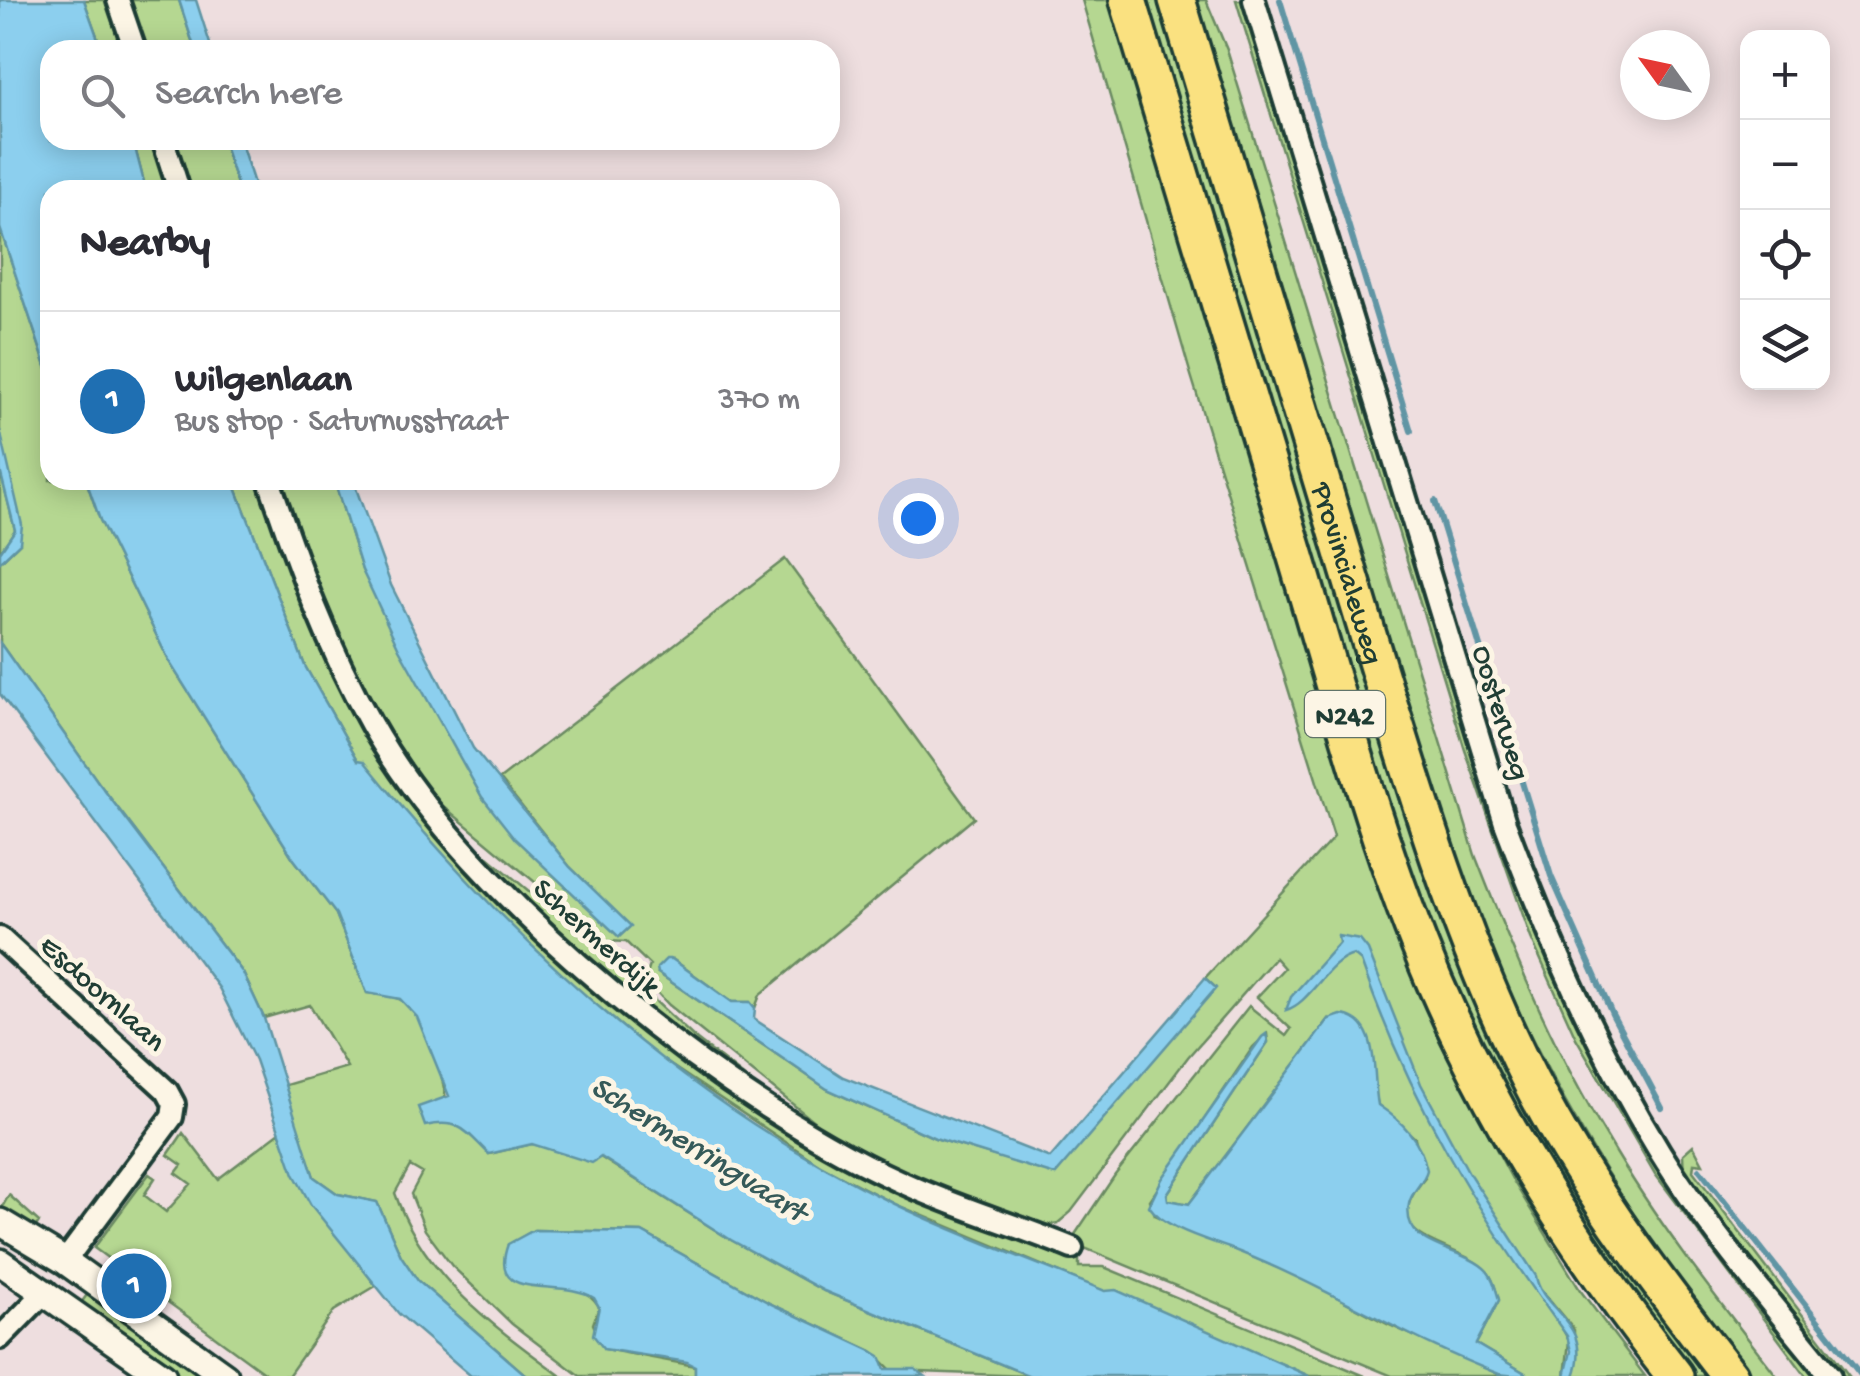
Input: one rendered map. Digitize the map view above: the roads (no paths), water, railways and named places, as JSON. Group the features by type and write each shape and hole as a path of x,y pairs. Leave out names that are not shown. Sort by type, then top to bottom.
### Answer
{"highway":[{"name":"Provincialeweg","path":"1128,0 1310,606 1418,941 1468,1054 1520,1152 1582,1255 1675,1376"},
{"name":"Provincialeweg","path":"1177,0 1420,806 1471,950 1523,1066 1580,1168 1730,1376"}],"street":[{"path":"118,0 131,40"},
{"name":"Oosterweg","path":"1254,0 1504,823 1550,940 1591,1028 1662,1156 1735,1258 1830,1376"},
{"path":"167,150 176,180"},
{"name":"Schermerdijk","path":"272,490 324,632 394,760 458,842 586,970 666,1037 812,1134 916,1189 1072,1248"},
{"name":"Esdoornlaan","path":"0,938 167,1091 174,1104 172,1116 65,1261"},
{"path":"0,1222 65,1261 225,1376"},
{"path":"0,1338 46,1291 65,1261"},
{"path":"0,1262 162,1376"}],"water":[{"path":"0,0 84,0 98,40 40,40 40,150 136,150 143,180 40,180 40,348 0,228"},
{"path":"179,0 196,0 209,40 192,40"},
{"path":"225,150 243,150 253,180 236,180"},
{"path":"0,430 22,525 20,543 0,562 0,552 15,530 0,470"},
{"name":"Schermerringvaart","path":"90,490 237,490 305,666 358,760 364,761 420,828 541,954 673,1067 744,1118 895,1204 1105,1291 1116,1290 1309,1376 1030,1376 824,1291 731,1240 601,1157 592,1163 532,1144 489,1154 462,1129 447,1124 425,1126 418,1107 449,1096 417,1017 400,999 367,993 336,914 293,858 170,663 100,520"},
{"path":"337,490 357,490 391,585 473,748 570,867 631,926 619,937 515,839 482,797 399,649 362,570"},
{"path":"0,643 98,782 243,973 264,1018 314,1177 338,1194 377,1202 401,1256 418,1281 527,1376 471,1376 399,1314 311,1205 294,1174 255,1060 219,988 0,694"},
{"path":"1338,936 1360,940 1368,950 1421,1084 1469,1173 1547,1299 1572,1330 1578,1358 1574,1376 1565,1376 1571,1351 1567,1336 1505,1248 1450,1158 1402,1063 1361,961 1354,955 1344,959 1286,1010 1291,997 1339,943"},
{"path":"666,959 672,959 732,1002 750,1002 755,1008 754,1019 843,1077 1050,1158 1205,978 1216,988 1055,1175 935,1138 827,1089 658,973 657,968"},
{"path":"1341,1015 1354,1019 1369,1037 1378,1105 1409,1132 1424,1159 1427,1170 1412,1195 1409,1219 1424,1239 1487,1271 1499,1300 1476,1344 1530,1376 1499,1374 1465,1360 1263,1262 1175,1227 1149,1206 1162,1179 1262,1037 1266,1034 1268,1042 1167,1194 1168,1200 1189,1204 1329,1019"},
{"path":"534,1230 642,1232 771,1304 872,1351 880,1356 885,1369 915,1369 925,1376 695,1376 695,1366 687,1362 604,1349 593,1335 599,1307 594,1298 580,1292 530,1286 507,1275 504,1263 508,1244"}],"waterway":[{"path":"1280,0 1411,431"},
{"path":"1435,501 1551,876 1612,1014 1662,1108"},
{"path":"1699,1169 1860,1374"}],"place":[{"name":"Wilgenlaan","path":"134,1286"}]}
